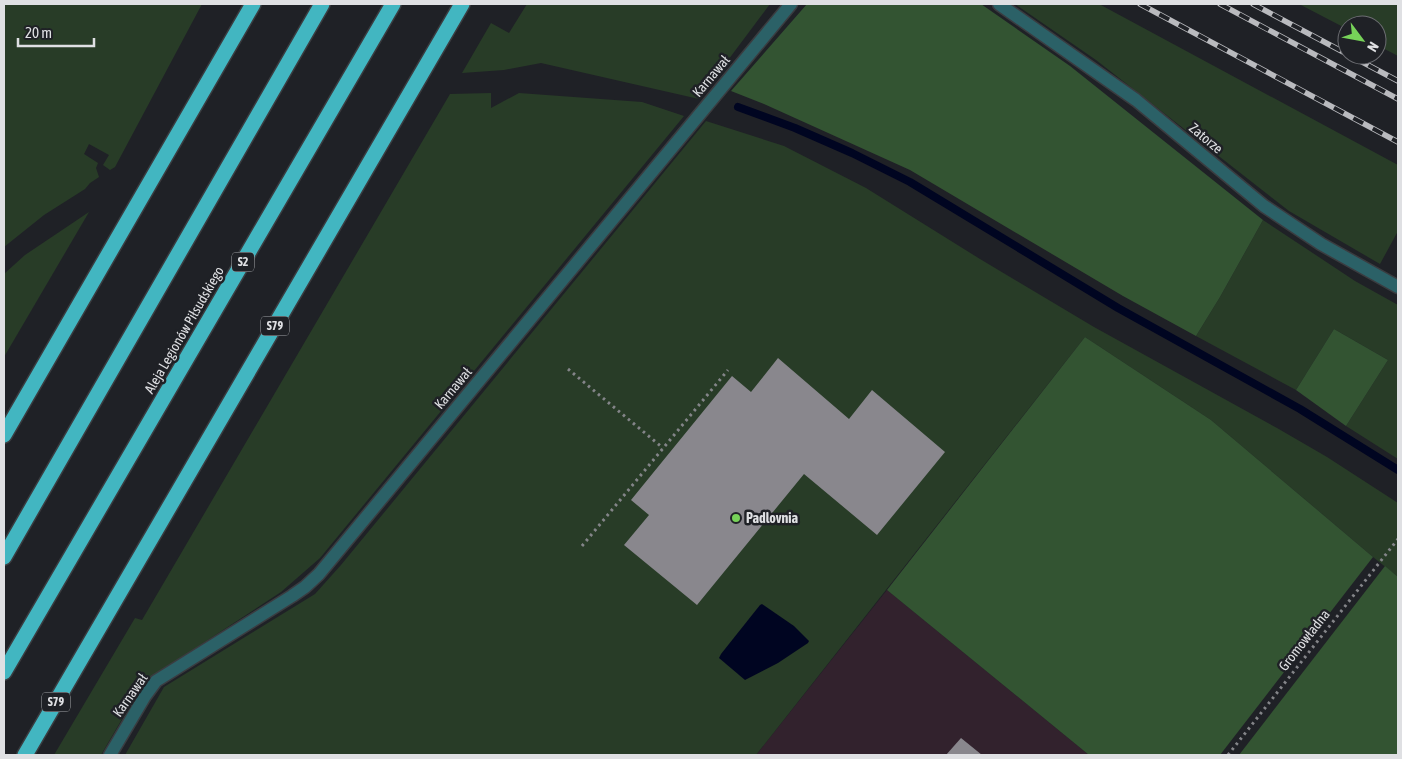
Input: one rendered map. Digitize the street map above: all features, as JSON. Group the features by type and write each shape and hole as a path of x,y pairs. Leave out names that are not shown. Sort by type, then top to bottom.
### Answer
{"highway":[{"path":"218,64 246,4"},
{"path":"4,435 253,4"},
{"path":"4,557 322,4"},
{"name":"Aleja Legionów Piłsudskiego","path":"4,672 393,4"},
{"name":"S79","path":"25,755 462,4"}],"street":[{"name":"Karnawał","path":"110,755 156,681 292,596 319,574 791,4"},
{"name":"Zatorze","path":"999,4 1136,100 1264,206 1321,244 1398,287"}],"path":[{"path":"568,369 663,448"},
{"path":"582,546 728,370"},
{"name":"Gromowładna","path":"1228,755 1398,539"}],"shaded area":[{"path":"887,590 1089,755 756,755"}],"green space":[{"path":"4,4 202,4 115,167 110,170 103,165 109,155 89,144 84,154 98,163 96,168 99,177 85,189 44,215 4,247"},
{"path":"527,4 770,4 699,99 541,63 504,70 462,73 491,23 509,33"},
{"path":"807,4 981,4 1070,66 1263,220 1196,336 1123,296 910,170 731,91"},
{"path":"1015,4 1099,4 1398,165 1398,231 1380,264 1289,211 1096,60"},
{"path":"1299,4 1398,4 1398,56 1387,50 1387,15 1337,15 1337,24"},
{"path":"491,93 491,108 519,93 642,102 684,116 320,558 281,592 153,676 139,690 101,755 54,755 135,618 142,620 450,94"},
{"path":"706,121 784,146 866,188 1094,327 1277,428 1327,457 1398,503 1398,577 1211,420 1085,337 756,755 125,755 164,687 315,594 341,565"},
{"path":"89,212 4,357 4,274 25,255"},
{"path":"1263,220 1355,281 1398,305 1398,459 1346,426 1388,360 1334,329 1296,390 1196,336"},
{"path":"1334,329 1388,360 1346,426 1296,390"},
{"path":"1085,337 1211,420 1373,557 1220,755 1089,755 887,590"},
{"path":"1385,566 1398,577 1398,755 1239,755"}],"water":[{"path":"762,604 794,626 809,641 778,663 745,680 719,658"}],"building":[{"path":"778,358 849,419 872,390 945,452 877,535 804,474 697,605 624,545 649,515 631,500 732,376 751,392"},
{"path":"961,738 982,755 946,755"}],"waterway":[{"path":"738,107 795,128 852,153 910,182 1118,308 1300,409 1398,470"}],"railway":[{"path":"1140,4 1398,142"},
{"path":"1220,4 1398,99"},
{"path":"1253,4 1337,49"},
{"path":"1368,65 1398,81"}],"place":[{"name":"Padlovnia","path":"736,518"}]}
